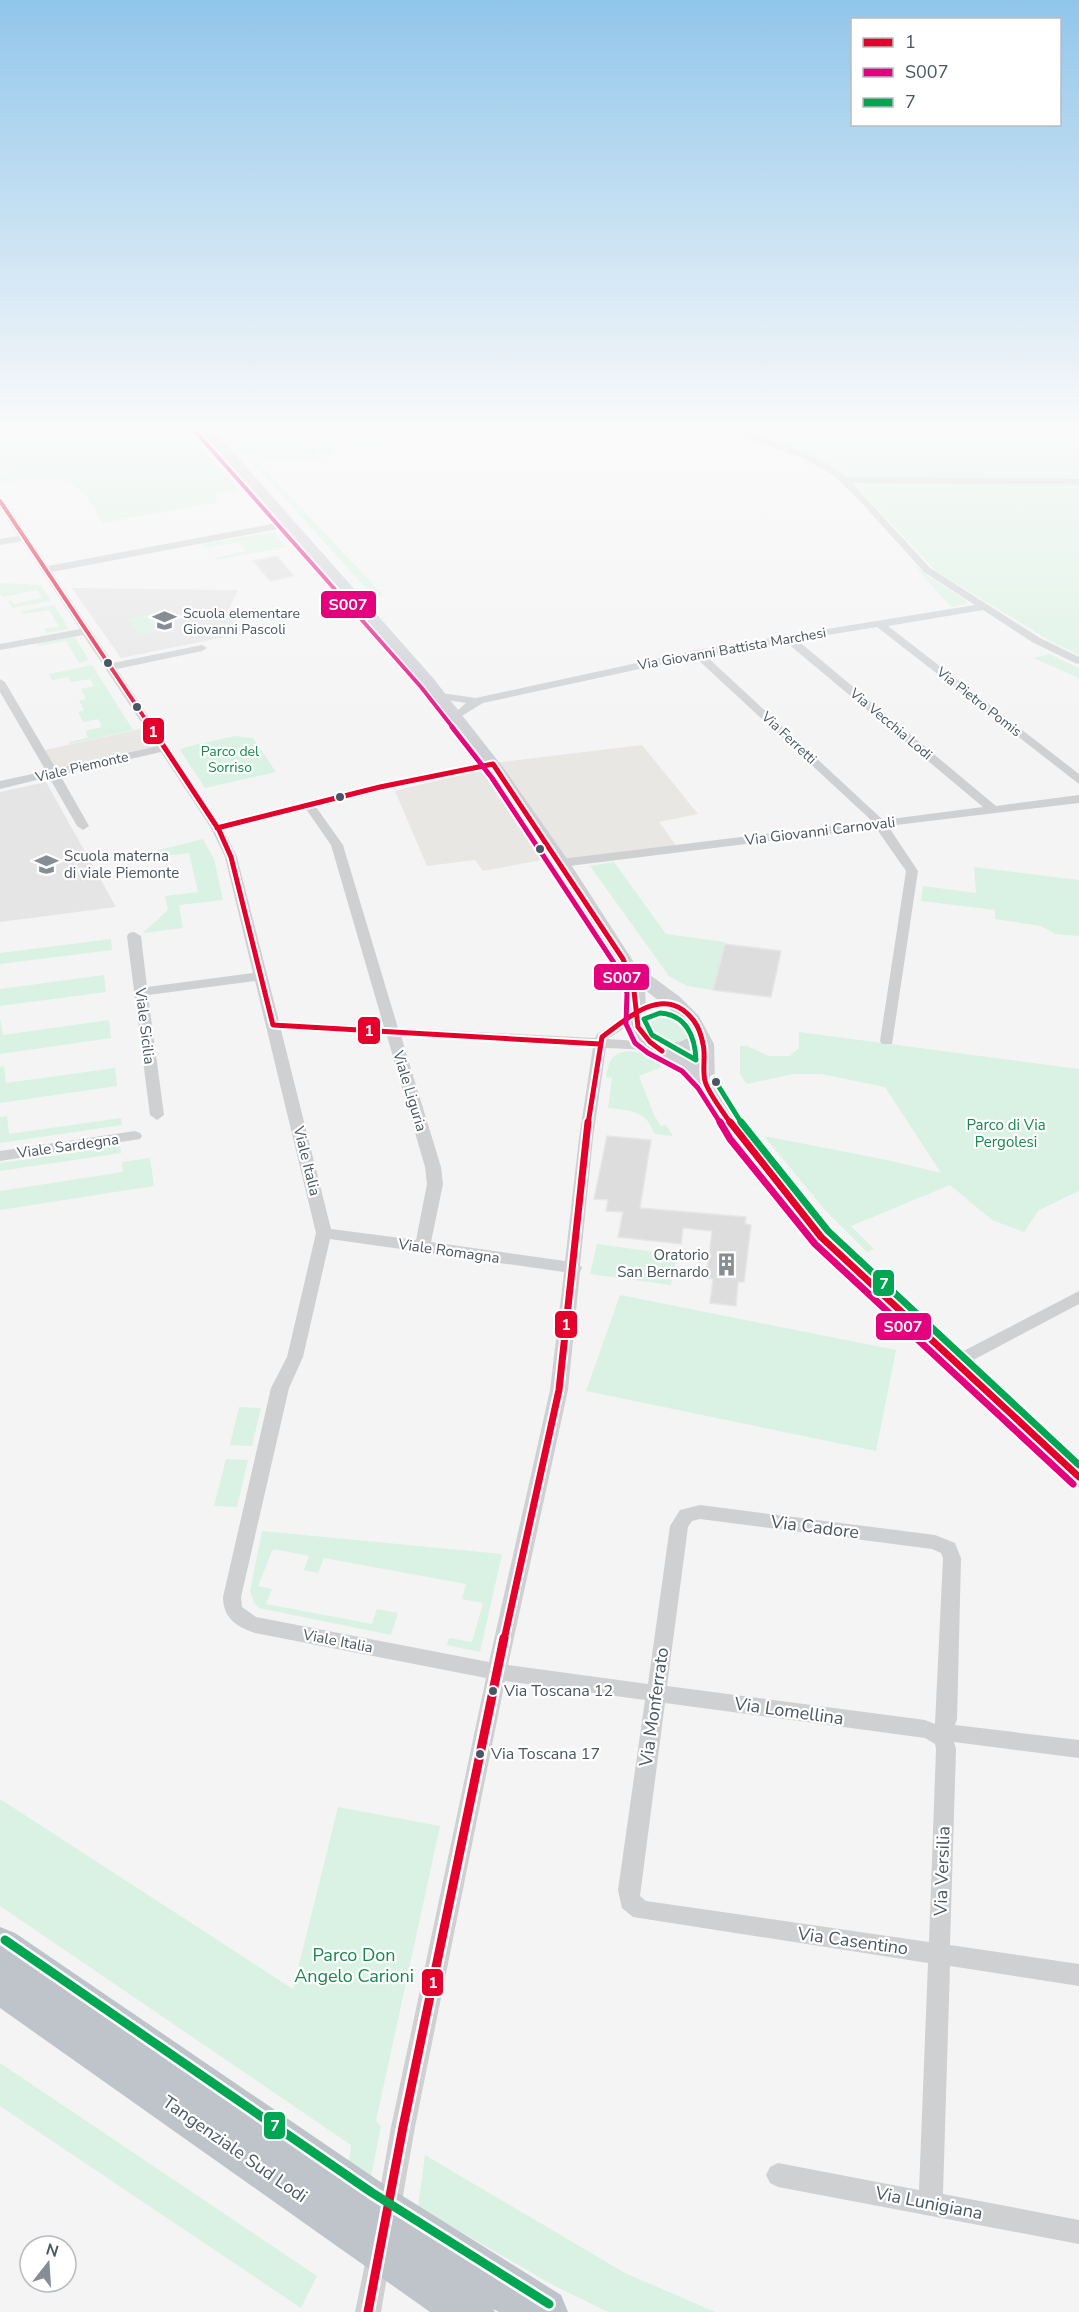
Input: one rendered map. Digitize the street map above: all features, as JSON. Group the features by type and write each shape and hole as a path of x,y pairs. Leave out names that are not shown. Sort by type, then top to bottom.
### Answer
{"highway":[{"name":"Tangenziale Sud Lodi","path":"0,1947 363,2218"},
{"name":"Tangenziale Sud Lodi","path":"0,1983 405,2247 544,2312"},
{"name":"Tangenziale Sud Lodi","path":"405,2247 471,2312"}],"street":[{"name":"Viale Italia","path":"21,533 217,828 231,857 324,1233 295,1357 278,1396 243,1544 232,1606 235,1614 255,1625 497,1672"},
{"path":"45,570 241,533"},
{"path":"296,533 441,696 493,764 561,863 628,968 636,992 634,1014 638,1031 646,1042 687,1064 705,1082 737,1133 821,1237 1079,1477"},
{"path":"893,533 920,564 936,577 1036,640 1079,661"},
{"path":"0,542 24,538"},
{"name":"Via Giovanni Battista Marchesi","path":"457,716 466,707 480,700 697,653 985,607"},
{"name":"Via Pietro Pomis","path":"879,624 1079,780"},
{"path":"0,647 86,631"},
{"name":"Via Vecchia Lodi","path":"788,638 994,810"},
{"path":"111,668 202,648"},
{"name":"Via Ferretti","path":"697,653 880,824 912,871 887,1041"},
{"path":"0,682 83,826"},
{"name":"Via Giovanni Battista Marchesi","path":"441,696 480,700"},
{"name":"Viale Piemonte","path":"0,785 165,748"},
{"path":"217,828 391,785 493,764"},
{"name":"Via Giovanni Carnovali","path":"561,863 1079,800"},
{"name":"Viale Liguria","path":"309,805 338,845 435,1173 435,1184 422,1247"},
{"name":"Viale Sicilia","path":"134,936 157,1115"},
{"path":"628,968 691,1016 704,1046 705,1082"},
{"path":"141,992 261,976"},
{"path":"368,2312 405,2116 497,1672 559,1390 574,1268 586,1138 600,1044 602,1037 634,1014 656,1004 675,1004"},
{"path":"273,1025 653,1046 666,1049 685,1048 692,1045 701,1035"},
{"name":"Viale Sardegna","path":"0,1156 135,1136"},
{"name":"Viale Romagna","path":"324,1233 574,1268"},
{"path":"954,1363 1079,1297"},
{"name":"Via Cadore","path":"686,1515 700,1512 944,1545"},
{"name":"Via Monferrato","path":"630,1901 628,1890 679,1526 686,1515"},
{"name":"Via Versilia","path":"931,2204 946,1749 940,1736 947,1719 952,1558 944,1545"},
{"name":"Via Lomellina","path":"497,1672 925,1729 940,1736 957,1733 1079,1749"},
{"name":"Via Casentino","path":"630,1901 641,1910 1079,1975"},
{"name":"Via Lunigiana","path":"778,2175 1079,2232"}],"shaded area":[{"name":"Scuola elementare Giovanni Pascoli","path":"72,588 238,590 228,611 245,633 121,658"},
{"path":"140,729 151,747 55,769 45,750"},
{"path":"642,745 698,814 659,822 678,848 562,862 558,857 483,871 475,860 427,866 395,791 495,766 493,763"},
{"name":"Scuola materna di viale Piemonte","path":"46,782 116,907 0,922 0,792"}],"green space":[{"path":"275,533 286,547 216,560 214,558 246,551 238,542 206,548 202,544"},
{"path":"316,533 325,533 383,595 374,597"},
{"path":"900,533 1079,533 1079,655 1050,641 936,571"},
{"path":"910,561 928,576 967,601 967,604 951,607"},
{"path":"0,583 41,585 51,601 12,608 8,601 11,600 14,604 42,598 37,590 3,597 0,593"},
{"path":"54,605 69,629 47,633 44,629 59,626 49,610 24,614 22,611"},
{"path":"153,614 164,630 139,635 128,619"},
{"path":"74,636 89,660 79,663 66,641 39,646 37,643"},
{"path":"1049,654 1079,668 1079,678 1033,658"},
{"path":"92,665 133,730 70,744 69,742 88,738 85,731 102,727 98,719 83,722 78,712 84,710 79,701 86,699 81,689 94,686 90,679 71,682 68,677 52,680 49,674"},
{"name":"Parco del Sorriso","path":"235,736 253,738 276,772 205,788 180,750"},
{"path":"203,839 214,859 223,900 179,905 183,928 143,933 168,910 165,896 198,892 189,853 156,857 155,851"},
{"path":"614,862 666,934 725,942 713,990 687,986 669,976 590,866"},
{"path":"974,867 1079,880 1079,936 1056,934 1041,926 995,919 995,910 921,901 923,886 976,893"},
{"path":"111,939 112,950 0,964 0,953"},
{"path":"104,975 106,992 0,1006 0,989"},
{"path":"665,1009 677,1012 691,1031 691,1035 682,1043 657,1039 646,1026 643,1019 653,1010"},
{"path":"0,1018 3,1035 109,1020 111,1038 0,1054"},
{"name":"Parco di Via Pergolesi","path":"799,1032 1079,1069 1079,1191 1039,1210 1024,1232 992,1220 950,1185 851,1226 874,1249 867,1252 824,1209 764,1136 941,1173 885,1087 821,1074 793,1074 747,1084 740,1074 740,1046 747,1046 769,1056 790,1056 799,1048"},
{"path":"631,1051 649,1055 662,1067 639,1076 654,1115 661,1126 666,1125 673,1136 654,1134 647,1121 637,1113 608,1108 612,1078 606,1077 608,1066 616,1055"},
{"path":"4,1066 6,1083 115,1068 117,1086 0,1103 0,1067"},
{"path":"7,1116 9,1134 121,1118 122,1125 0,1143 0,1117"},
{"path":"120,1146 121,1153 0,1171 0,1163"},
{"path":"150,1158 154,1186 0,1210 0,1191 123,1172 122,1162"},
{"path":"597,1244 677,1255 671,1285 590,1274"},
{"path":"620,1295 896,1350 876,1451 586,1391"},
{"path":"239,1407 261,1408 252,1446 230,1445"},
{"path":"226,1459 248,1460 237,1507 214,1506"},
{"path":"262,1531 502,1554 480,1652 447,1645 449,1638 472,1642 483,1603 462,1599 466,1584 324,1558 318,1573 304,1570 309,1556 273,1549 258,1586 272,1589 266,1604 372,1624 377,1609 398,1613 391,1635 259,1608 254,1603 250,1591"},
{"name":"Parco Don Angelo Carioni","path":"0,1799 293,1989 338,1807 440,1826 376,2121 381,2126 371,2177 349,2162 351,2145 0,1906"},
{"path":"0,2063 317,2276 301,2308 0,2106"},
{"path":"425,2155 625,2273 715,2312 608,2312 551,2284 418,2207"}],"building":[{"path":"277,556 294,576 270,581 253,561"},
{"path":"725,944 781,951 771,997 713,990"},
{"path":"607,1136 651,1140 640,1208 746,1217 745,1224 751,1225 744,1282 738,1282 736,1306 710,1303 713,1279 706,1278 712,1231 683,1228 681,1244 618,1237 623,1212 606,1211 608,1200 594,1199"}],"transit line":[{"name":"1","path":"21,533 219,830 231,857 273,1025 600,1044"},
{"name":"S007","path":"285,533 421,687 492,778 620,972 627,993 626,1024 635,1043 648,1053 682,1071 698,1088 730,1139 815,1244 1073,1484"},
{"name":"1","path":"217,828 380,787 493,764 623,959 633,982 638,1027 643,1035 662,1051"},
{"name":"1","path":"368,2312 403,2127 497,1672 559,1390 586,1138 602,1037 641,1010 656,1004 675,1004 691,1016 697,1024 704,1046 705,1082 737,1133 821,1237 1079,1477"},
{"name":"7","path":"660,1013 669,1014 683,1021 694,1043 696,1060 652,1035 644,1019 660,1013"},
{"name":"7","path":"714,1079 744,1128 828,1231 1079,1465"},
{"name":"7","path":"5,1940 371,2192 549,2304"}],"place":[{"name":"Scuola elementare Giovanni Pascoli","path":"165,621"},
{"name":"Scuola materna di viale Piemonte","path":"46,865"},
{"name":"Oratorio San Bernardo","path":"727,1264"},
{"name":"Via Toscana 12","path":"493,1691"},
{"name":"Via Toscana 17","path":"480,1754"}]}
